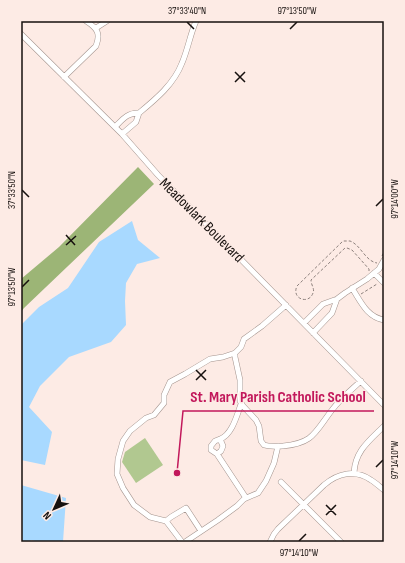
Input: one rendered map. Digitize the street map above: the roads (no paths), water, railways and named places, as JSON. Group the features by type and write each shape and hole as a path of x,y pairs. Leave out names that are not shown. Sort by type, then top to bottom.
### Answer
{"street":[{"path":"64,77 96,46 98,42 96,28 86,21"},
{"path":"96,28 108,21"},
{"path":"122,134 136,122 139,113 160,94 175,77 183,62 196,21"},
{"name":"Meadowlark Boulevard","path":"21,34 122,134 158,175 384,405"},
{"path":"115,127 129,114 139,113"},
{"path":"304,323 323,304 338,299 367,279 372,273 379,269 383,259"},
{"path":"372,273 382,282"},
{"path":"352,288 371,315 384,320"},
{"path":"313,333 332,313 338,299"},
{"path":"182,542 166,521 150,516 134,505 123,488 117,474 118,459 123,441 130,431 146,418 154,415 164,403 164,395 170,382 210,359 235,353 241,346 244,339 262,326 286,305"},
{"path":"235,353 240,380 241,404 230,432 225,438 215,441 211,446 211,450 217,454 246,498"},
{"path":"241,404 256,420 263,444 266,446 297,444 308,439 321,426 340,400 361,381"},
{"path":"354,474 356,461 363,447 384,426"},
{"path":"217,454 221,452 222,446 220,439"},
{"path":"185,542 238,506 244,499 258,493 266,481 274,463 278,446"},
{"path":"270,542 278,529 333,478 340,475 354,474 364,476 384,490"},
{"path":"281,482 341,542"},
{"path":"166,521 186,508 201,531"}],"water":[{"path":"132,221 138,240 160,258 137,264 126,283 126,325 111,342 69,357 40,386 29,407 52,432 45,465 21,460 21,325 39,307 68,288 99,242"},
{"path":"21,485 66,498 63,542 40,542 31,540 29,542 21,542"}],"place":[{"name":"St. Mary Parish Catholic School","path":"177,473"}]}
